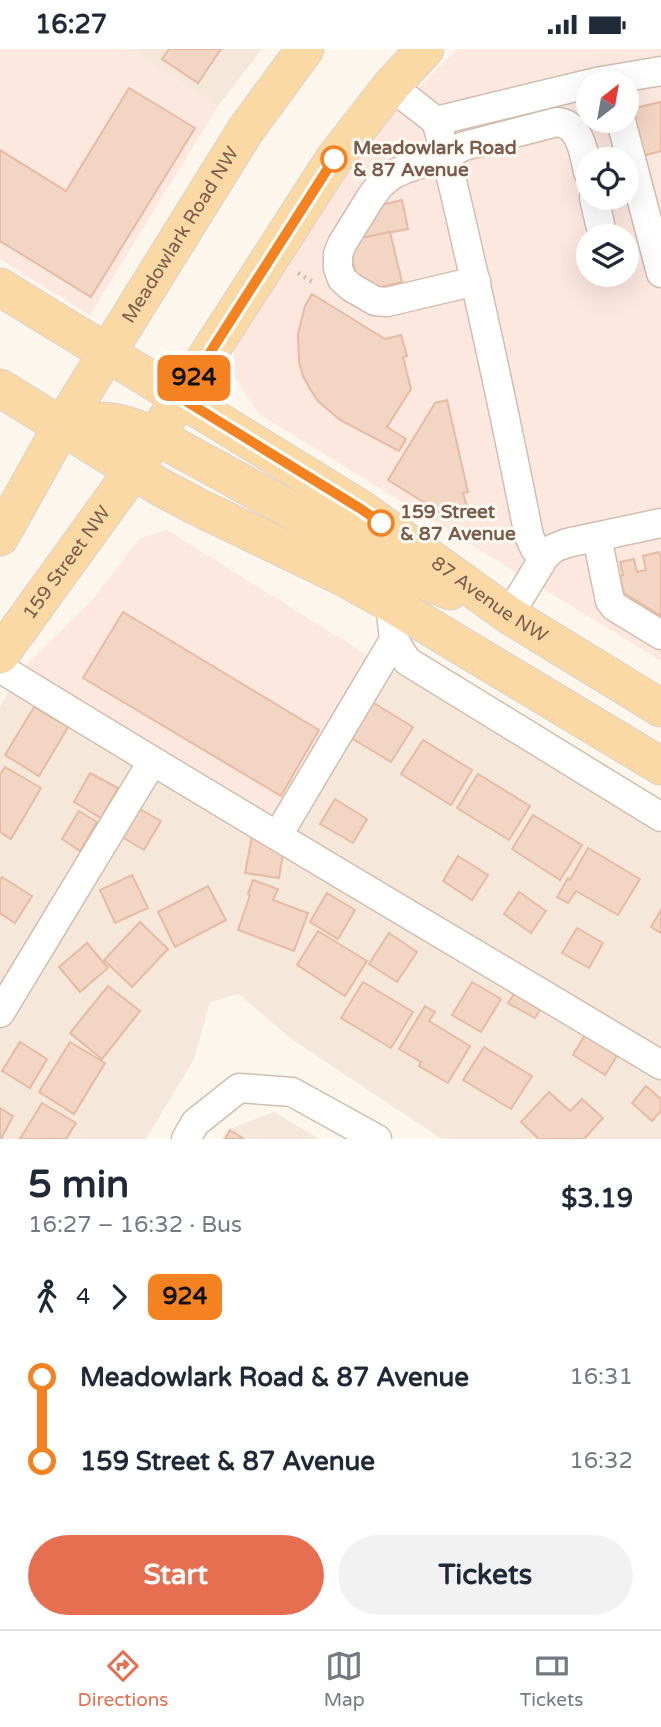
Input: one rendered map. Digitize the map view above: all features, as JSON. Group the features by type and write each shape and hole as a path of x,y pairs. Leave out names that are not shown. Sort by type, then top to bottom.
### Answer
{"main road":[{"name":"Meadowlark Road NW","path":"62,426 246,131 305,49"},
{"path":"133,471 334,159 391,86 425,49"},
{"name":"87 Avenue NW","path":"0,287 361,509 509,615 661,708"},
{"path":"0,388 133,471 198,507 343,577 390,603 661,765"},
{"path":"0,537 62,426 83,421 106,420 156,436 406,573 509,615"},
{"name":"159 Street NW","path":"0,656 133,471"}],"street":[{"path":"639,75 661,71"},
{"path":"391,86 436,121 476,281 529,536 535,549 545,556"},
{"path":"436,121 576,88"},
{"path":"476,281 387,302 375,301 342,279 338,268 338,254 380,185 405,169 464,146 557,122 565,123 575,132 582,147"},
{"path":"624,133 661,273"},
{"path":"509,615 545,556 555,548 567,543 661,523"},
{"path":"597,537 610,601 615,607 661,635"},
{"path":"390,603 394,640 407,661 661,817"},
{"path":"278,835 394,640"},
{"path":"0,668 152,762 661,1065"},
{"path":"0,1013 152,762"},
{"path":"186,1139 195,1123 239,1088 292,1092 377,1139"}],"shaded area":[{"path":"0,49 129,49 218,106 90,315 0,259"},
{"path":"129,49 262,49 218,106"},
{"path":"458,49 661,49 661,661 259,414 231,371 240,328 364,144"},
{"path":"167,530 370,657 271,823 20,671 93,599 139,539"},
{"path":"370,657 661,834 661,1139 442,1139 290,1038 239,994 210,1002 194,1059 146,1139 0,1139 0,707 20,671"},
{"path":"274,1112 319,1139 221,1139 227,1130"}],"building":[{"path":"169,49 221,49 198,83 162,59"},
{"path":"129,88 195,128 91,297 0,241 0,150 66,191"},
{"path":"661,102 661,151 639,157 639,147 636,147 632,133 639,133 639,107"},
{"path":"661,102 661,151 639,157 639,147 636,147 632,133 639,133 639,107"},
{"path":"402,200 408,229 357,239 377,206"},
{"path":"390,232 402,282 377,288 356,275 350,250 357,239"},
{"path":"312,294 385,339 401,335 411,389 387,427 406,439 399,451 340,420 318,401 310,389 299,362 298,334 305,306"},
{"path":"447,400 468,492 463,493 467,507 441,513 388,480 435,403"},
{"path":"659,552 661,616 624,593 620,576 623,575 620,562 634,559 637,572 646,570 643,556"},
{"path":"123,612 319,730 281,796 83,678"},
{"path":"364,697 413,727 391,762 343,733"},
{"path":"34,707 68,727 39,776 5,755"},
{"path":"423,740 472,770 451,805 401,774"},
{"path":"5,767 41,788 11,839 0,832 0,775"},
{"path":"90,773 118,788 101,818 74,802"},
{"path":"478,774 530,806 509,840 457,808"},
{"path":"335,799 367,819 353,843 320,824"},
{"path":"138,808 161,821 144,850 122,837"},
{"path":"79,811 97,822 80,851 62,839"},
{"path":"533,815 582,845 560,880 512,849"},
{"path":"252,836 285,841 279,878 245,873"},
{"path":"588,848 640,879 618,915 576,891 568,903 557,897"},
{"path":"458,856 488,875 472,900 443,881"},
{"path":"132,875 148,908 115,923 100,890"},
{"path":"2,877 32,896 15,923 0,913"},
{"path":"253,880 278,889 273,900 308,913 294,951 238,930"},
{"path":"208,886 226,920 175,947 158,912"},
{"path":"519,892 546,911 531,933 504,914"},
{"path":"327,893 355,910 338,939 310,922"},
{"path":"661,910 661,933 651,927"},
{"path":"140,922 168,949 132,987 104,960"},
{"path":"577,928 603,943 589,968 562,953"},
{"path":"318,931 367,961 345,996 297,965"},
{"path":"389,933 417,952 397,982 369,964"},
{"path":"87,943 108,968 80,992 59,967"},
{"path":"363,982 413,1012 391,1048 341,1018"},
{"path":"472,982 501,999 481,1032 452,1015"},
{"path":"520,984 546,1000 535,1018 508,1003"},
{"path":"108,986 140,1011 102,1059 70,1033"},
{"path":"425,1006 435,1012 429,1021 470,1046 448,1083 419,1066 421,1062 399,1049"},
{"path":"591,1025 624,1045 605,1075 573,1055"},
{"path":"20,1042 47,1059 30,1088 2,1071"},
{"path":"70,1042 105,1063 74,1114 39,1092"},
{"path":"484,1047 532,1076 511,1109 463,1080"},
{"path":"646,1086 661,1099 661,1111 652,1121 632,1103"},
{"path":"549,1092 570,1111 582,1099 603,1118 584,1139 539,1139 521,1122"},
{"path":"42,1103 76,1123 66,1139 20,1139"},
{"path":"0,1108 13,1116 1,1139 0,1139"},
{"path":"230,1130 244,1139 225,1139"}],"bus line":[{"name":"924","path":"334,159 181,398 381,523"}],"place":[{"name":"Meadowlark Road & 87 Avenue","path":"334,159"},
{"name":"159 Street & 87 Avenue","path":"381,523"}]}
